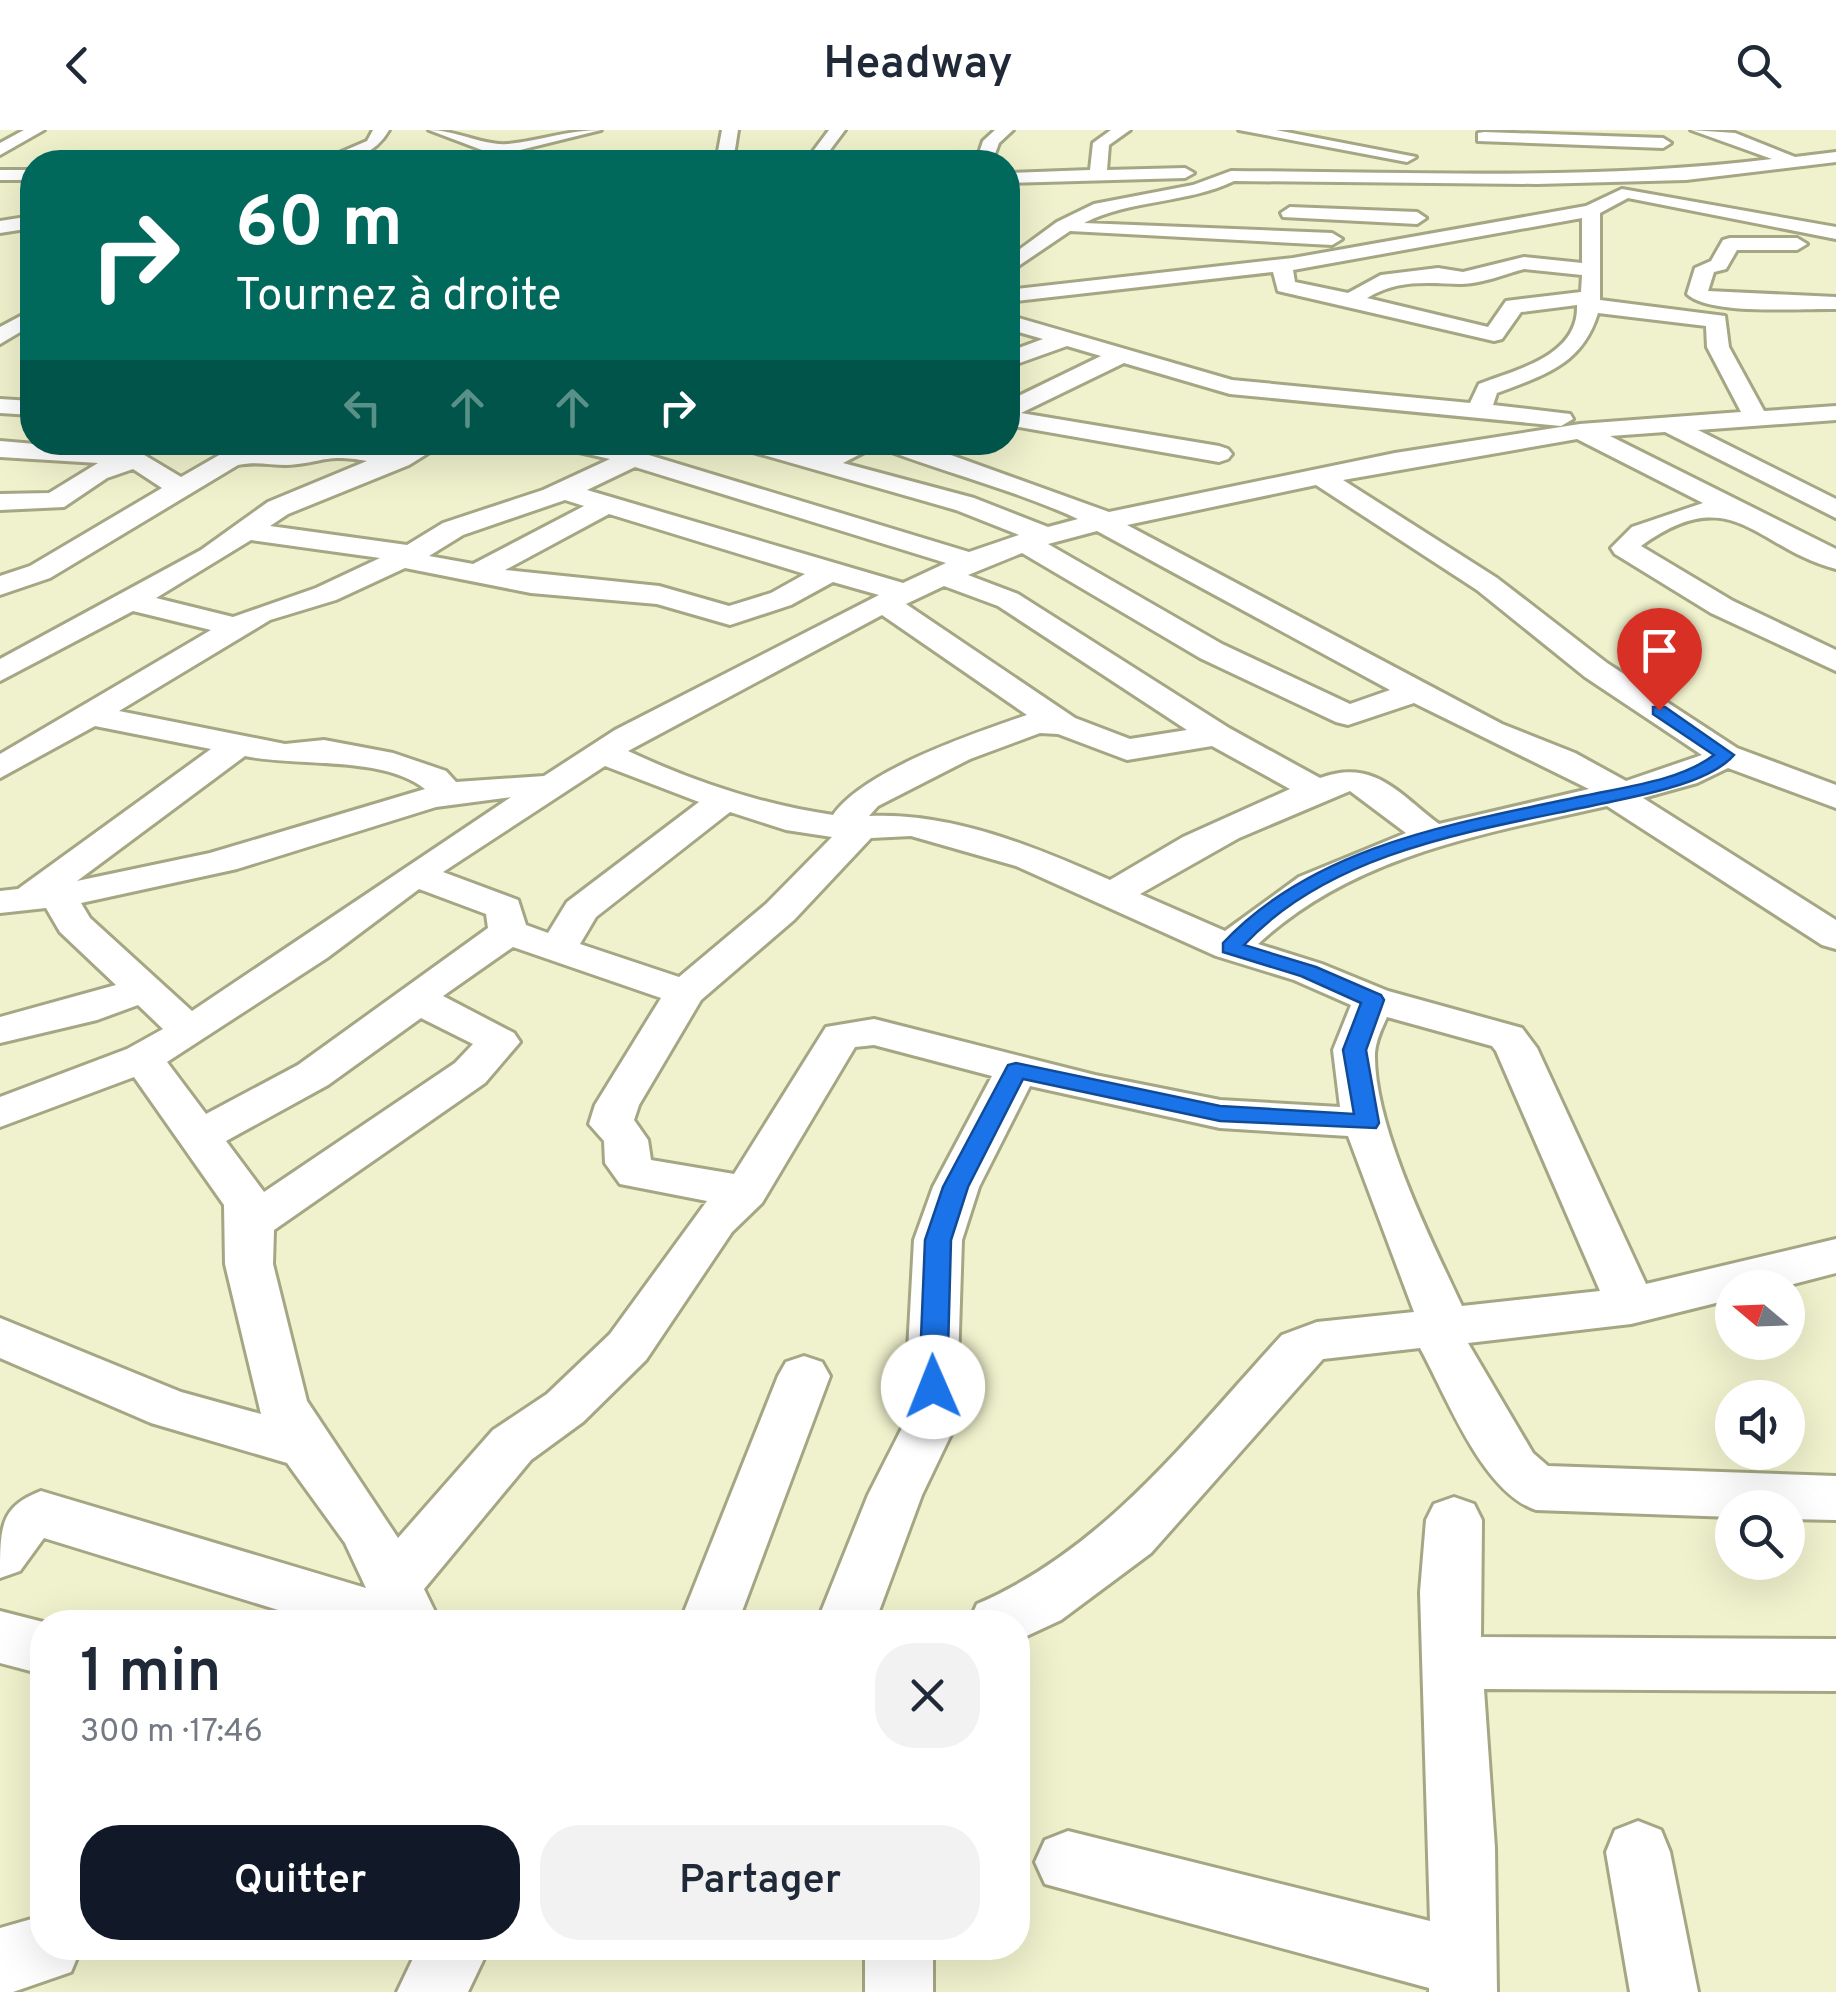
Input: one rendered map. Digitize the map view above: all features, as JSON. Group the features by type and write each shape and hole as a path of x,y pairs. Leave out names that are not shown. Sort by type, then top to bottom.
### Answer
{"street":[{"path":"0,150 36,130"},
{"path":"358,150 373,144 381,130"},
{"path":"437,130 497,149"},
{"path":"460,137 499,130"},
{"path":"493,150 593,130"},
{"path":"973,130 1004,131"},
{"path":"1122,130 1100,145 1106,173 1139,202"},
{"path":"1247,130 1836,233"},
{"path":"1700,130 1729,136 1794,162"},
{"path":"988,150 991,141 1004,131"},
{"path":"1484,137 1590,141 1665,137 1686,175"},
{"path":"1590,141 1600,178"},
{"path":"1020,177 1106,173 1543,180 1686,175 1836,157"},
{"path":"1020,256 1048,232 1102,207 1202,191 1231,176"},
{"path":"1264,213 1430,205 1487,187 1543,180"},
{"path":"1020,295 1282,266 1388,243 1591,211 1622,194"},
{"path":"1048,232 1388,243 1430,205"},
{"path":"1478,412 1487,389 1559,359 1576,342 1593,270 1591,211"},
{"path":"1195,213 1217,213"},
{"path":"1048,232 1117,251 1308,258"},
{"path":"1836,246 1730,244 1720,265 1704,268 1697,294 1718,300 1836,303"},
{"path":"1356,301 1357,295 1381,280 1404,276 1463,278 1524,263 1593,270"},
{"path":"1282,266 1284,287 1323,291 1436,324 1494,334 1514,306 1588,301 1716,321 1718,347 1756,418"},
{"path":"1020,325 1230,388 1583,420 1626,429"},
{"path":"1020,356 1068,338"},
{"path":"1020,404 1120,356"},
{"path":"1230,388 1218,470 1241,490"},
{"path":"0,1113 142,1058 190,1031 313,950 415,874 602,752 895,598 1034,538 1241,490 1580,431 1830,410"},
{"path":"1020,419 1225,434"},
{"path":"1671,426 1836,510"},
{"path":"1580,431 1836,560"},
{"path":"94,455 141,461 251,526 531,584 659,595 730,616 781,599 904,540"},
{"path":"0,586 40,572 230,459 249,455"},
{"path":"372,455 400,460"},
{"path":"0,672 211,556 251,526 312,493 409,455"},
{"path":"620,455 904,540 957,568 1217,735 1318,790"},
{"path":"789,455 965,504 1034,538 1211,651 1348,715 1418,690"},
{"path":"819,464 838,455"},
{"path":"931,455 952,461 975,475 1061,501 1104,521 1520,746 1563,760 1836,937"},
{"path":"0,768 238,626 279,606 326,594 407,557 453,528 564,491 633,458"},
{"path":"0,502 55,501 98,472 131,461"},
{"path":"1319,476 1487,584 1596,670 1725,755 1836,797"},
{"path":"564,491 723,542 836,572 895,598 1063,725 1127,750 1217,735"},
{"path":"480,572 608,504"},
{"path":"1726,507 1632,536 1625,548 1722,607 1836,662"},
{"path":"514,510 575,522"},
{"path":"129,601 238,626"},
{"path":"92,715 285,754 324,750 393,762 434,778 447,794"},
{"path":"854,828 850,816 866,799 958,752 1037,723 1063,725"},
{"path":"29,900 240,744"},
{"path":"602,752 723,801 786,819 854,828 912,825 1030,858 1230,948 1308,972 1374,1000 1507,1037 1516,1048 1631,1306"},
{"path":"1230,948 1261,914 1310,883 1430,835 1617,794 1690,774 1725,755"},
{"path":"1113,895 1144,874 1318,790 1347,780 1363,782 1430,835"},
{"path":"29,900 191,870 382,809 447,794 519,785 546,786"},
{"path":"558,948 581,910 723,801"},
{"path":"746,1192 636,1173 628,1163 629,1146 621,1131 611,1124 626,1085 684,992 780,912 854,828"},
{"path":"415,874 480,894 504,908 508,932"},
{"path":"29,900 74,924 190,1031"},
{"path":"508,932 684,992"},
{"path":"199,1137 313,1075 508,932"},
{"path":"0,1030 82,1012 146,988"},
{"path":"251,1223 470,1073 499,1042 474,1026 449,1020 420,999"},
{"path":"1374,1000 1354,1050 1368,1123 1440,1327 1514,1468 1536,1488 1836,1498"},
{"path":"400,1610 512,1445 564,1408 628,1348 715,1220 746,1192 841,1036 874,1032 1016,1070 1220,1114 1368,1123"},
{"path":"142,1058 247,1203 251,1223 250,1264 281,1402 304,1447 366,1530 400,1610"},
{"path":"851,1610 895,1496 930,1424 938,1240 956,1187 1016,1070"},
{"path":"1025,1610 1041,1603 1131,1538 1300,1348 1317,1341 1631,1306 1836,1256"},
{"path":"0,1337 169,1408 304,1447"},
{"path":"714,1610 804,1376"},
{"path":"0,1554 27,1518 41,1514 400,1610"},
{"path":"1068,1862 1463,1978 1455,1663 1449,1592 1454,1520"},
{"path":"0,1636 30,1645"},
{"path":"1455,1663 1836,1664"},
{"path":"1638,1852 1664,1992"},
{"path":"0,1962 30,1953"},
{"path":"431,1992 448,1960"},
{"path":"899,1960 899,1992"}],"route":[{"path":"933,1387 938,1240 956,1187 1016,1070 1220,1114 1368,1123 1354,1050 1374,1000 1308,972 1230,948 1261,914 1310,883 1430,835 1638,790 1711,766 1725,755 1659,710"}]}
